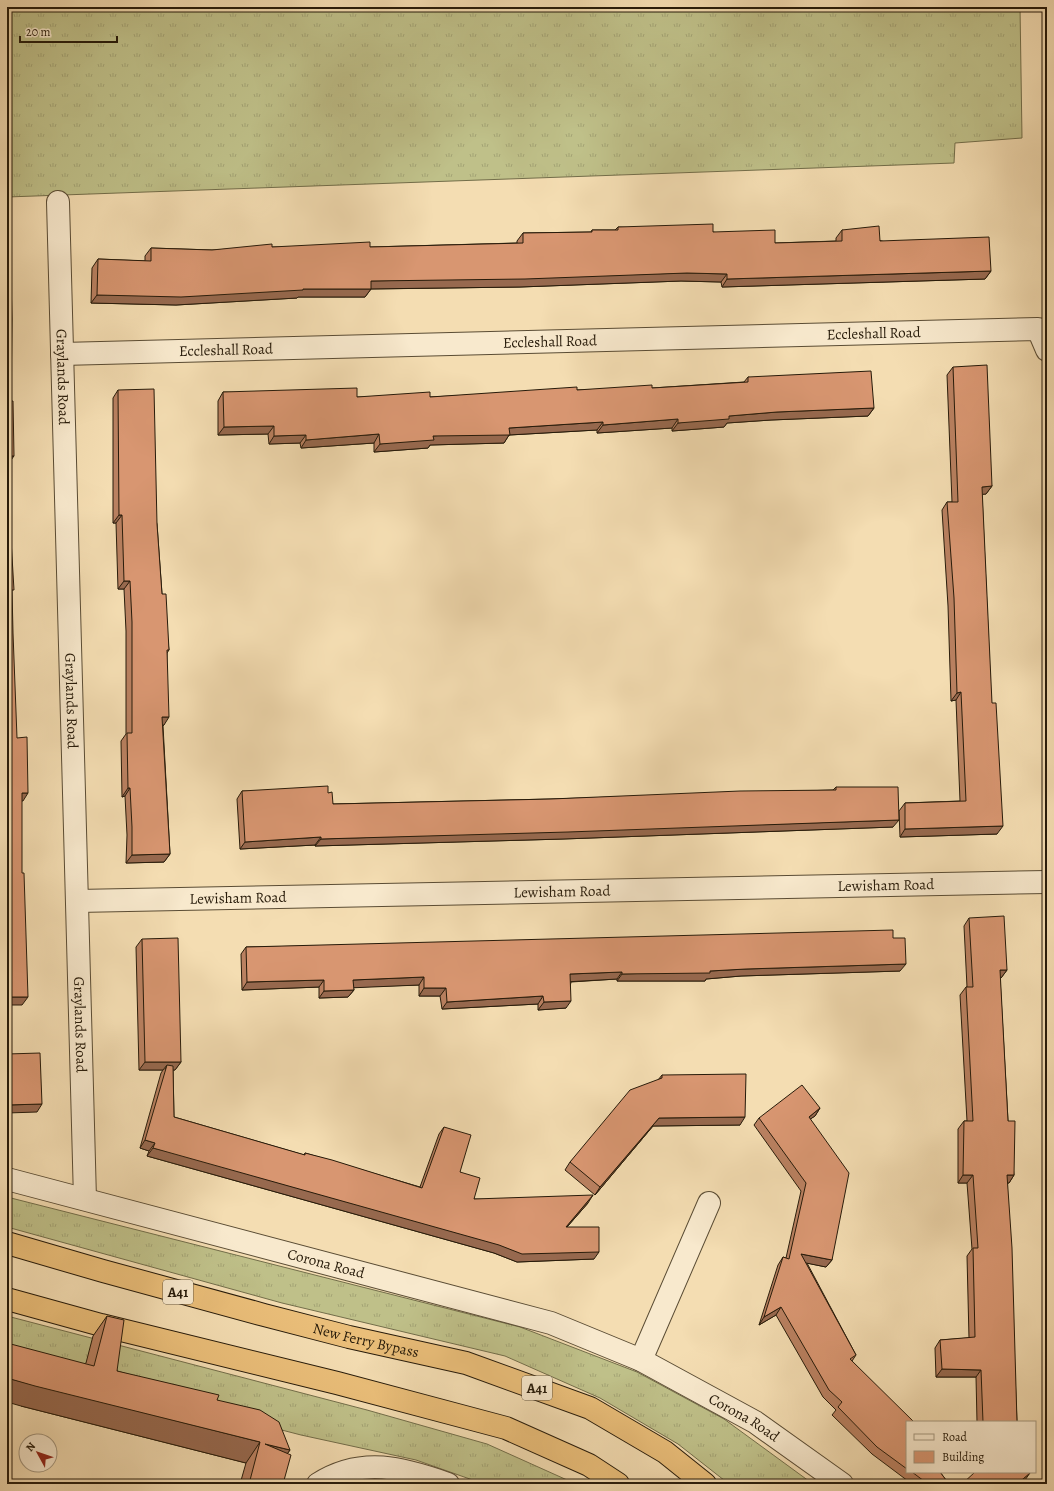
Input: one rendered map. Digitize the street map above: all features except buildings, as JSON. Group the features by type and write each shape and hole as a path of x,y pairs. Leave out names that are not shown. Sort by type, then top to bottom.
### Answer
{"highway":[{"name":"New Ferry Bypass","path":"7,1243 264,1315 349,1337 466,1363 590,1408 665,1452 705,1484"},
{"path":"7,1298 102,1325 337,1383 506,1428 589,1465 618,1484"}],"street":[{"name":"Graylands Road","path":"58,202 85,1199"},
{"name":"Eccleshall Road","path":"62,354 1038,329 1047,350"},
{"name":"Lewisham Road","path":"77,901 1047,882"},
{"name":"Corona Road","path":"7,1179 551,1323 640,1360 755,1422 842,1484"},
{"path":"640,1360 709,1203"},
{"path":"318,1484 352,1470 382,1466 411,1471 448,1484"}],"green space":[{"path":"7,7 1020,7 1022,138 955,143 954,163 7,197"},
{"path":"7,1197 520,1327 637,1372 724,1419 813,1484 729,1484 678,1444 600,1398 505,1356 282,1303 7,1227"},
{"path":"7,1316 367,1410 487,1444 576,1484 484,1484 416,1460 301,1435 7,1359"}]}
